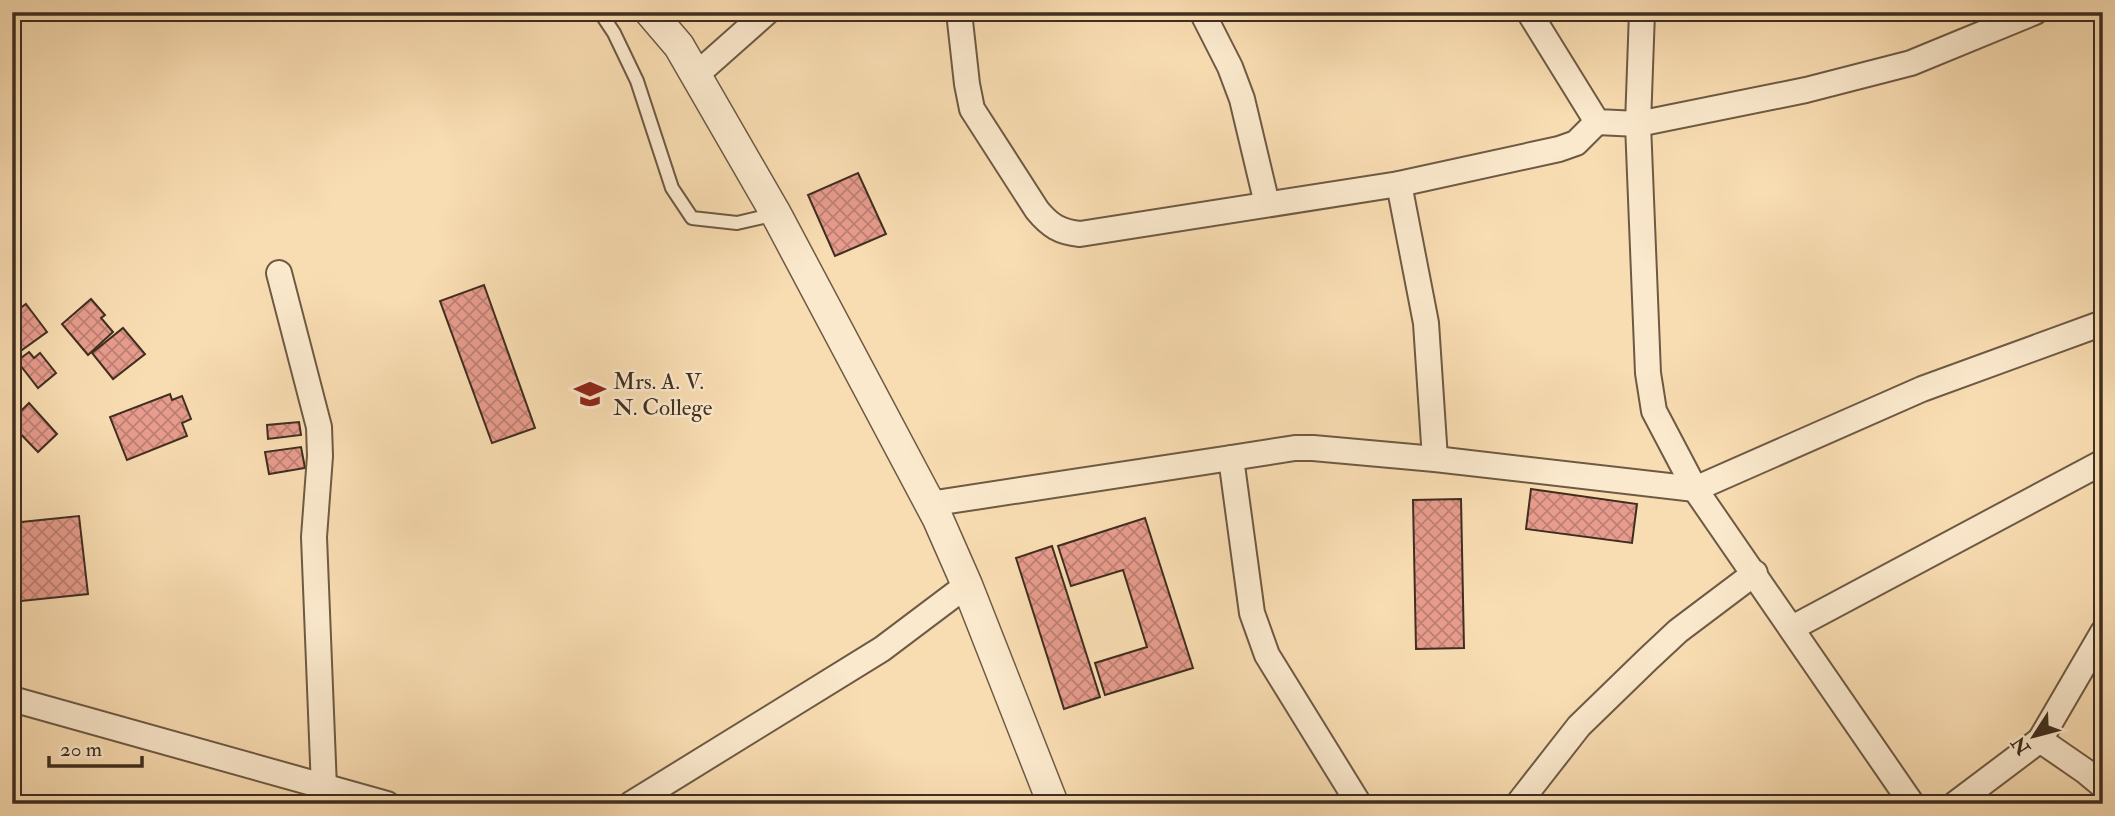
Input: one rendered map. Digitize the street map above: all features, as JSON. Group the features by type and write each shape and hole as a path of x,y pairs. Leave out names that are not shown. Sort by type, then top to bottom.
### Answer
{"street":[{"path":"650,12 679,46 776,214 929,504 967,584 1053,804"},
{"path":"696,75 767,12"},
{"path":"959,12 972,109 1049,225 1064,233 1080,234 1399,184 1559,149 1576,143 1597,122 1638,124 1806,90 1911,63 2031,13"},
{"path":"1202,12 1230,67 1242,99 1267,204"},
{"path":"1529,12 1597,122"},
{"path":"1642,12 1638,124 1648,373 1654,411 1695,489 1912,804"},
{"path":"1399,184 1426,323 1435,459"},
{"path":"279,273 319,426 320,456 314,537 324,788"},
{"path":"929,504 1295,448 1435,459 1695,489 1922,389 2103,323"},
{"path":"1231,458 1252,613 1267,654 1359,804"},
{"path":"1792,628 2103,462"},
{"path":"1518,804 1580,726 1647,660 1678,631 1755,573"},
{"path":"631,804 882,649 967,584"},
{"path":"1955,804 2040,740 2103,632"},
{"path":"12,699 387,804"},
{"path":"2040,740 2103,786"}],"lane":[{"path":"600,12 614,33 637,81 672,188 692,218 737,223 776,214"}],"building":[{"path":"858,173 886,234 835,256 808,195"},
{"path":"484,285 535,428 492,443 440,301"},
{"path":"91,299 105,315 101,318 113,332 88,355 62,324"},
{"path":"26,304 47,332 15,355 12,351 12,314"},
{"path":"123,328 145,354 113,379 92,353"},
{"path":"29,352 34,358 40,353 56,373 38,388 17,361"},
{"path":"170,394 172,400 182,396 191,419 182,423 187,436 127,460 110,417"},
{"path":"29,403 57,434 38,452 12,425 12,420"},
{"path":"299,422 301,435 268,439 267,425"},
{"path":"301,447 305,468 269,474 265,452"},
{"path":"1531,489 1637,504 1632,543 1526,529"},
{"path":"1461,499 1464,648 1416,649 1413,500"},
{"path":"79,516 88,594 12,602 12,523"},
{"path":"1145,518 1193,668 1105,695 1095,663 1147,647 1123,570 1071,586 1058,546"},
{"path":"1052,546 1100,697 1064,709 1016,558"}],"place":[{"name":"Mrs. A. V. N. College","path":"590,394"}]}
